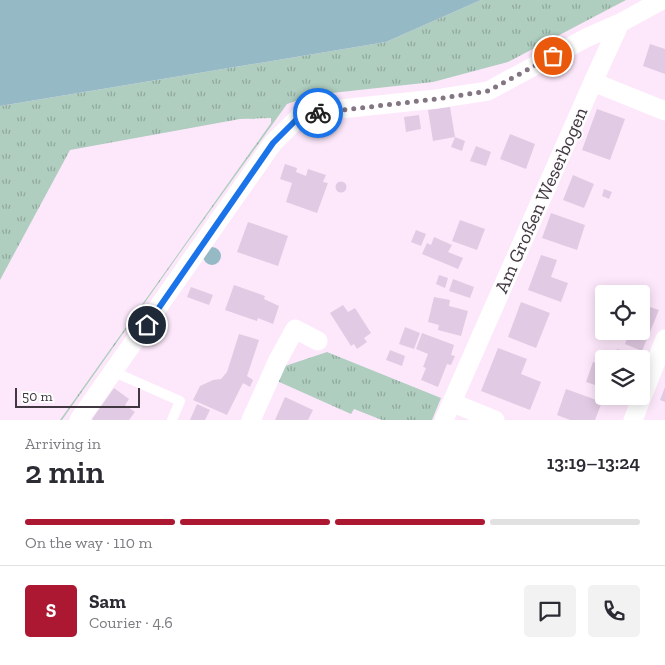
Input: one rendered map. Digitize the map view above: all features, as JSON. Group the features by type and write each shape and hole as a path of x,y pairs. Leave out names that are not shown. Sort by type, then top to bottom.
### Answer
{"street":[{"path":"79,420 273,143 300,116 340,109 436,99 488,91 586,38 620,23 662,0"},
{"name":"Am Großen Weserbogen","path":"444,420 620,23"},
{"path":"593,82 665,111"},
{"path":"251,420 278,360 295,330 318,341"},
{"path":"633,420 665,339"},
{"path":"453,403 495,420"}],"lane":[{"path":"114,372 180,401 172,420"}],"green space":[{"path":"481,0 626,0 508,62 433,82 313,95 287,104 62,420 60,420 271,123 271,118 240,119 70,150 0,280 0,106 386,42"},
{"path":"327,352 441,398 432,420 382,420 354,409 351,414 277,381 285,366"}],"water":[{"path":"0,0 481,0 386,42 0,106"},
{"path":"208,247 216,247 221,252 219,263 208,265 203,260 203,252"}],"building":[{"path":"650,44 665,49 665,74 643,66"},
{"path":"450,107 455,137 433,141 428,110"},
{"path":"597,109 625,119 610,160 582,150"},
{"path":"419,115 421,129 406,132 404,117"},
{"path":"510,134 535,144 526,169 500,159"},
{"path":"455,137 465,141 462,151 451,147"},
{"path":"476,146 491,152 486,166 470,161"},
{"path":"285,164 297,168 296,172 306,176 308,169 326,175 323,182 328,183 317,213 286,202 292,183 280,179"},
{"path":"573,175 594,184 584,208 563,200"},
{"path":"339,182 343,182 346,187 345,191 339,192 336,189 336,185"},
{"path":"604,189 612,192 609,199 602,196"},
{"path":"551,213 585,225 577,250 542,238"},
{"path":"460,220 485,229 477,250 452,241"},
{"path":"248,222 288,236 278,266 237,252"},
{"path":"416,230 426,234 421,246 411,242"},
{"path":"434,237 452,245 448,252 463,258 458,269 422,254 427,243 431,245"},
{"path":"541,255 557,260 551,277 568,283 561,302 528,290"},
{"path":"439,275 448,278 445,288 436,284"},
{"path":"453,279 474,287 470,298 449,291"},
{"path":"234,285 265,296 264,299 279,306 273,324 258,318 257,321 225,310"},
{"path":"191,287 213,295 209,305 187,297"},
{"path":"434,297 450,300 449,306 468,311 461,336 438,330 439,325 428,322"},
{"path":"521,302 550,313 536,348 508,337"},
{"path":"343,305 348,312 355,308 371,333 364,338 367,342 357,349 354,344 351,346 330,313"},
{"path":"650,307 659,310 650,332"},
{"path":"405,327 420,333 414,349 399,344"},
{"path":"422,333 454,345 451,355 455,356 451,365 447,364 438,387 421,380 426,368 423,367 428,354 416,349"},
{"path":"239,334 259,340 247,376 253,380 250,387 243,383 227,415 193,400 200,386 213,380 221,379 227,372"},
{"path":"626,340 647,340 642,350 625,344"},
{"path":"498,348 527,359 521,374 541,382 530,410 481,391"},
{"path":"390,350 405,356 402,366 386,360"},
{"path":"593,362 595,363 595,385 586,382"},
{"path":"665,387 665,402 660,400"},
{"path":"114,388 129,399 125,405 135,412 129,420 93,420 92,419"},
{"path":"566,389 595,399 595,405 601,405 595,420 570,420 557,415"},
{"path":"285,397 313,410 308,420 275,420"},
{"path":"197,404 210,410 205,420 190,420"}],"way so far":[{"path":"318,113 488,91 553,56"}],"route":[{"path":"147,325 273,143 300,116 318,113"}]}
